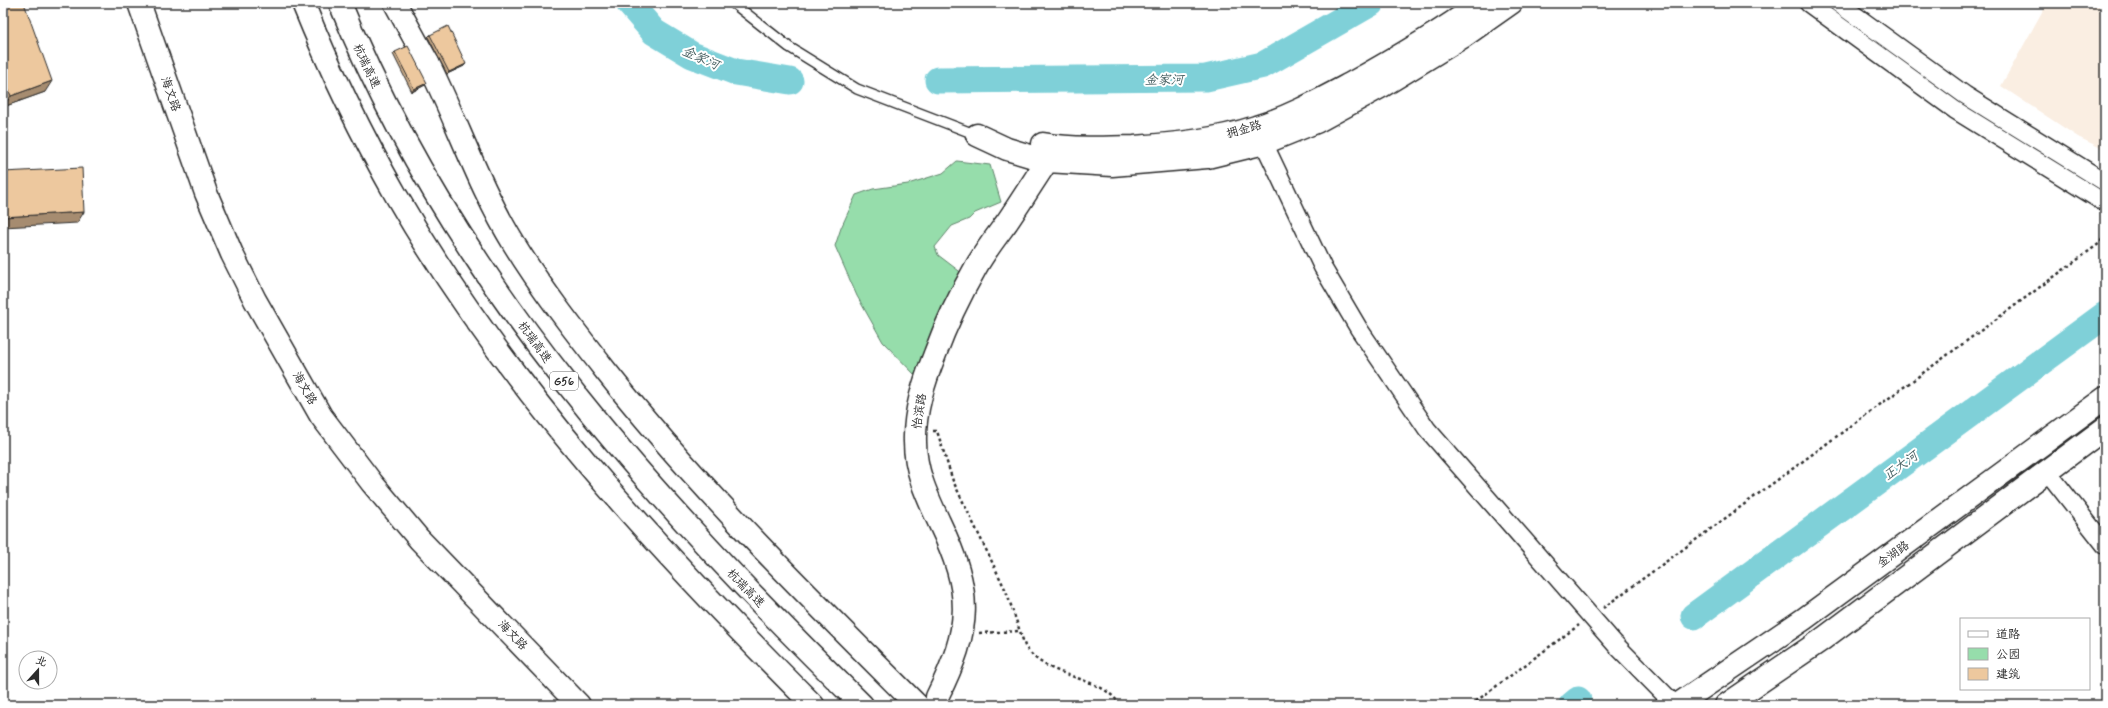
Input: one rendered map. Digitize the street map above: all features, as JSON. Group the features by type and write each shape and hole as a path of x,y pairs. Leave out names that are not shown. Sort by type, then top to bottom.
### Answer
{"main road":[{"name":"海文路","path":"139,3 206,192 232,254 255,300 321,416 372,483 419,539 579,705"},
{"name":"G56","path":"303,3 342,94 391,187 438,263 495,345 557,427 630,514 720,611 814,705"},
{"name":"杭瑞高速","path":"340,3 390,114 427,181 479,264 540,349 588,411 660,497 750,593 862,705"},
{"path":"394,3 428,63 496,214 529,267 559,309 629,399 690,471 773,561 846,635 927,701"},
{"name":"拥金路","path":"1260,135 1308,106 1374,71 1455,22 1481,3"},
{"path":"977,135 1007,149 1052,154 1112,165 1207,157 1260,135 1316,122 1382,86 1464,36 1511,3"},
{"name":"怡滨路","path":"927,701 952,666 962,634 964,608 962,580 951,548 925,492 917,466 915,441 919,402 929,368 949,317 976,265 1052,154"},
{"name":"金湖路","path":"1676,705 1804,619 2105,398"},
{"path":"1726,705 1820,641 2046,470 2105,428"}],"street":[{"path":"1808,3 1955,110 2105,203"},
{"path":"1838,3 1966,95 2105,182"},
{"path":"1260,135 1323,268 1359,329 1426,429 1615,644 1676,705"},
{"path":"2046,470 2105,545"}],"lane":[{"path":"733,3 789,47 857,89 977,135"}],"path":[{"path":"1471,705 2100,243 2105,234"},
{"path":"916,428 937,431 953,481 1006,591 1030,655 1054,670 1100,688 1116,698 1120,705"},
{"path":"962,634 1020,631"}],"shaded area":[{"path":"2047,3 2105,3 2105,150 2078,137 2001,86"}],"green space":[{"path":"957,161 990,165 1001,202 975,213 969,219 952,226 935,247 938,255 963,274 918,378 883,342 857,296 835,246 841,228 856,195 873,189 908,184 943,173"}],"building":[{"path":"3,3 24,3 52,81 11,96 3,75"},
{"path":"448,26 466,64 449,72 430,35"},
{"path":"408,46 427,83 414,89 395,52"},
{"path":"82,168 84,212 3,217 3,172"}],"waterway":[{"name":"金家河","path":"629,3 654,32 692,55 736,72 790,81"},
{"name":"金家河","path":"938,80 1206,78 1263,65 1371,3"},
{"name":"正大河","path":"1694,616 2105,315"},
{"name":"正大河","path":"1572,705 1578,700"}]}
